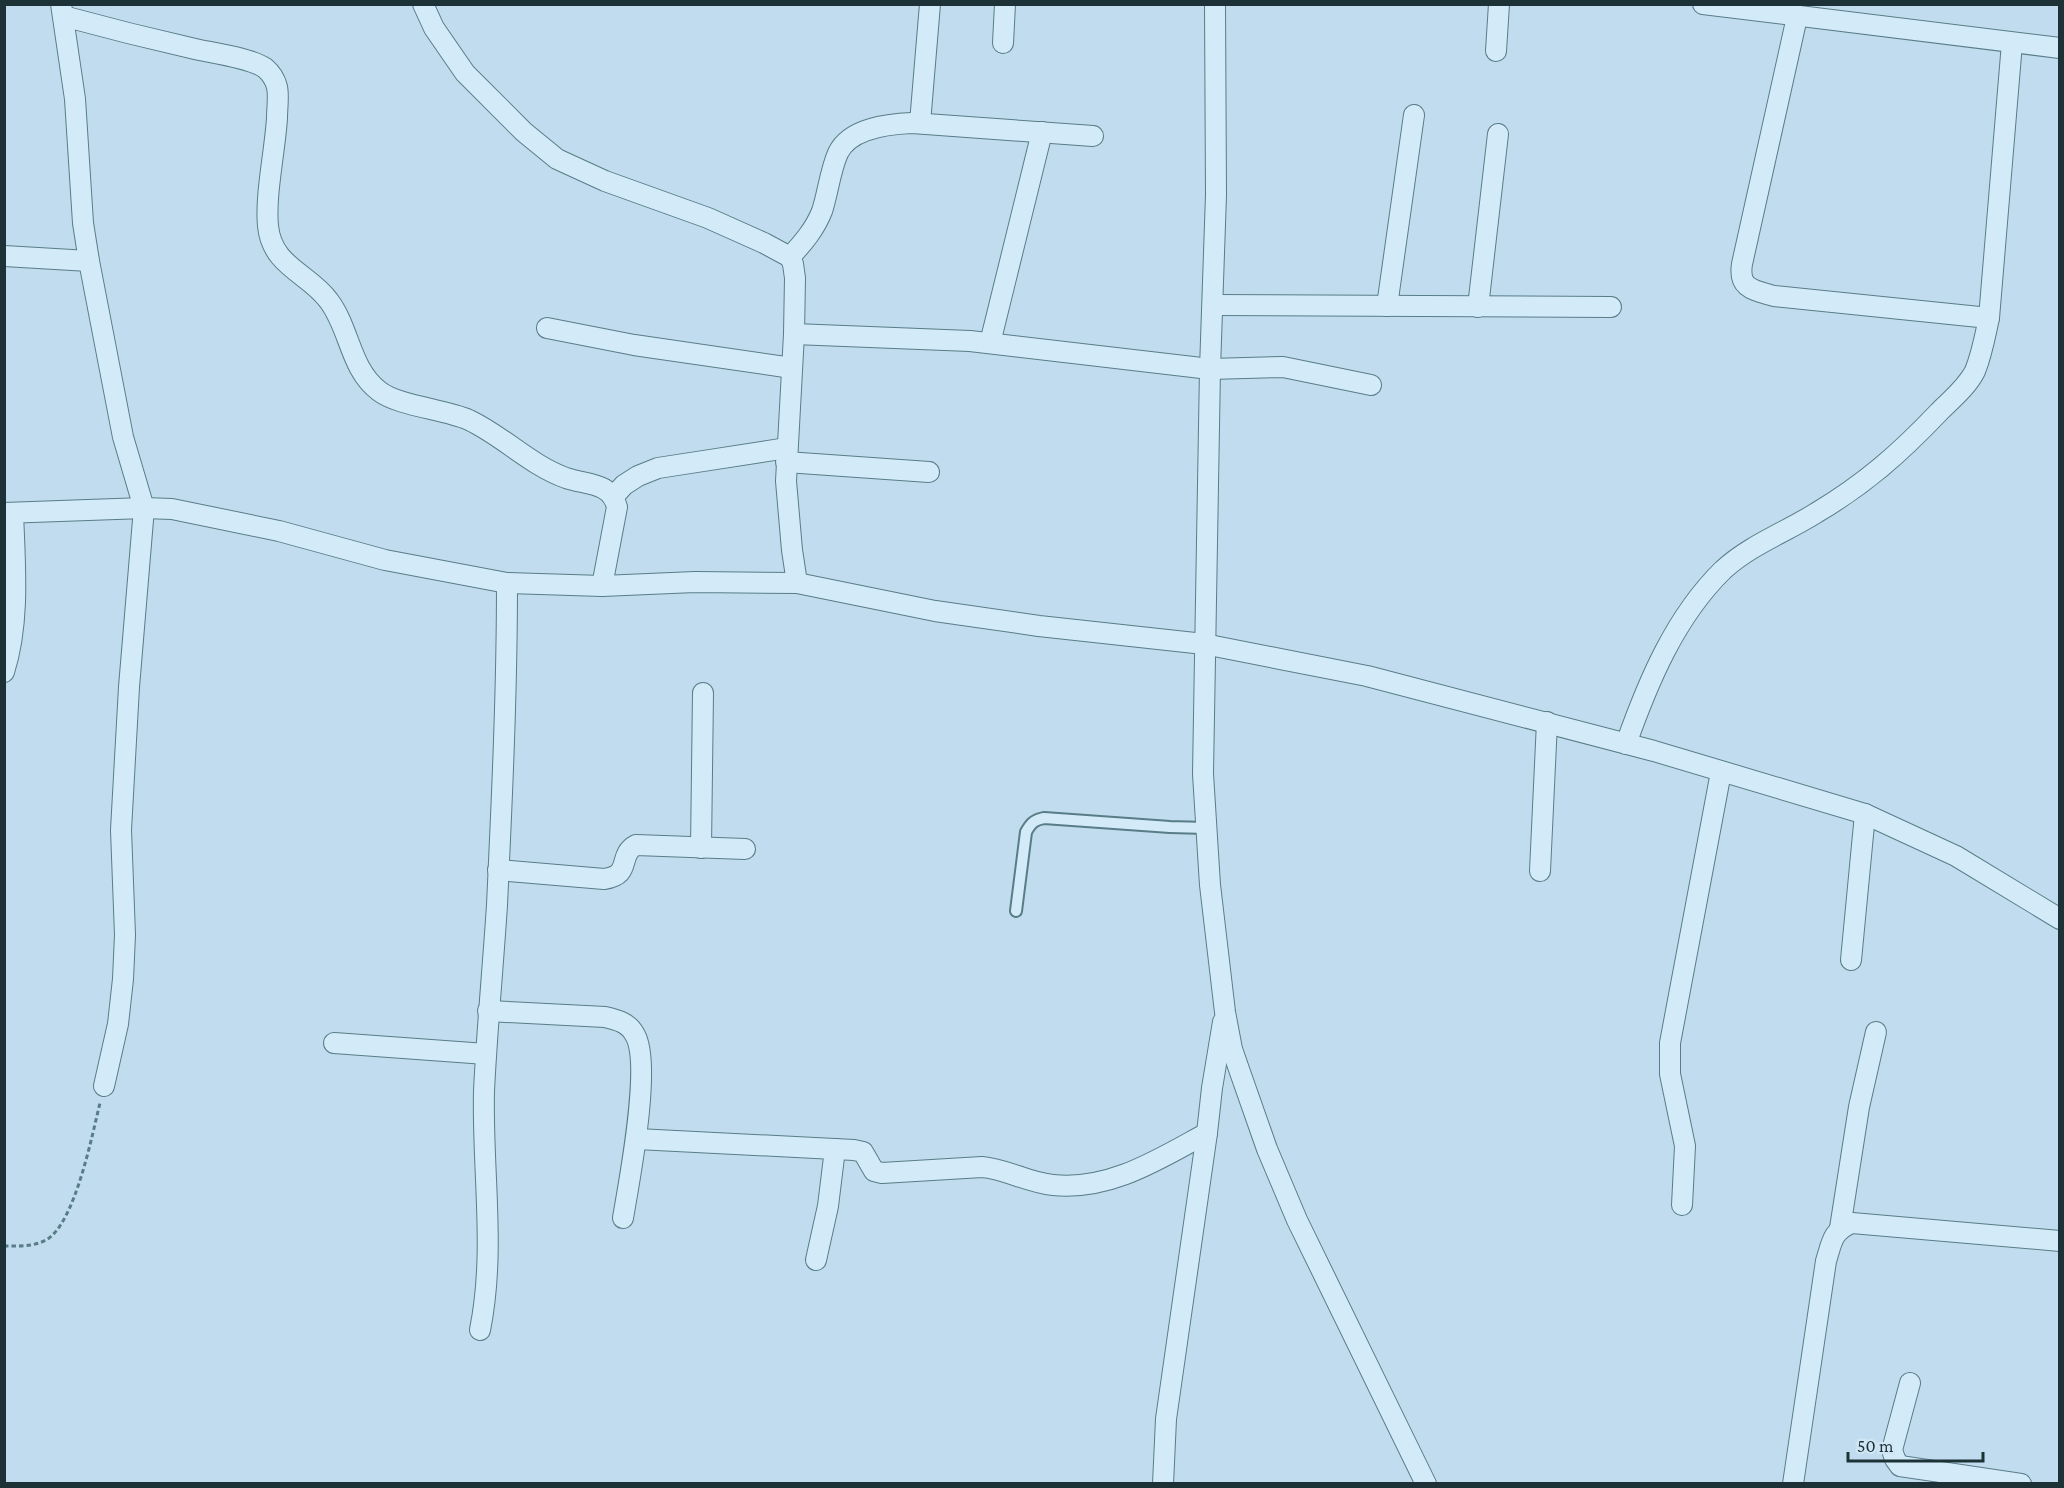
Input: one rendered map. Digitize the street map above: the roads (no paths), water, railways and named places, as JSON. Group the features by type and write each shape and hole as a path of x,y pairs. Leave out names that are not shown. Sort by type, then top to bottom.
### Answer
{"street":[{"path":"423,4 434,28 465,73 524,132 557,159 605,181 708,218 790,257 794,264 795,278 794,334 786,455 792,550 797,583"},
{"path":"920,123 930,4"},
{"path":"1003,43 1005,4"},
{"path":"1215,4 1216,195 1210,369 1203,774 1206,828 1225,1012 1232,1049 1267,1149 1296,1220 1426,1484"},
{"path":"1496,51 1499,4"},
{"path":"1706,5 1787,12 2060,48"},
{"path":"104,1086 118,1024 123,979 125,935 121,830 129,687 144,508 123,437 89,261 83,223 75,99 62,10 263,67 272,75 277,87 275,146 268,226 271,242 281,259 316,286 329,300 339,316 359,367 367,380 380,392 395,399 468,420 549,470 566,478 603,488 614,496 617,507 602,586"},
{"path":"1787,12 1740,275 1744,284 1774,296 1989,318"},
{"path":"1626,744 1642,698 1679,625 1701,595 1724,570 1745,553 1816,513 1861,484 1895,457 1959,392 1974,373 1983,348 1989,318 2012,43"},
{"path":"1387,306 1414,115"},
{"path":"790,257 813,230 821,212 838,153 844,143 869,130 890,124 920,123 1093,136"},
{"path":"990,343 1042,132"},
{"path":"1478,307 1498,134"},
{"path":"4,256 89,261"},
{"path":"1214,305 1611,307"},
{"path":"547,328 634,345 792,368"},
{"path":"794,334 990,343 1210,369 1283,367 1371,385"},
{"path":"614,496 631,480 658,468 786,455 928,472"},
{"path":"4,672 8,659 14,602 9,513 172,509 279,531 386,560 507,583 602,586 695,582 797,583 934,611 1039,626 1204,644 1367,676 1546,722 1865,814 1956,856 2060,919"},
{"path":"480,1330 485,1305 489,1250 483,1122 507,668 507,583"},
{"path":"701,848 703,693"},
{"path":"1540,871 1546,722"},
{"path":"1682,1205 1685,1146 1670,1074 1670,1043 1721,771"},
{"path":"1851,960 1865,814"},
{"path":"498,870 604,879 614,878 621,873 627,853 636,845 745,849"},
{"path":"488,1011 605,1017 629,1025 637,1037 640,1052 637,1139 623,1218"},
{"path":"1163,1484 1166,1419 1213,1078 1225,1012"},
{"path":"1793,1484 1826,1261 1833,1239 1840,1228 1849,1162 1876,1032"},
{"path":"334,1043 486,1054"},
{"path":"637,1139 835,1149 863,1152 874,1171 882,1173 982,1167 997,1168 1051,1185 1095,1185 1149,1164 1207,1133"},
{"path":"816,1260 828,1206 835,1149"},
{"path":"1840,1228 1852,1223 2060,1241"},
{"path":"1910,1383 1892,1450 1900,1466 2021,1484"}],"lane":[{"path":"1016,911 1026,832 1036,820 1044,818 1206,828"}]}
